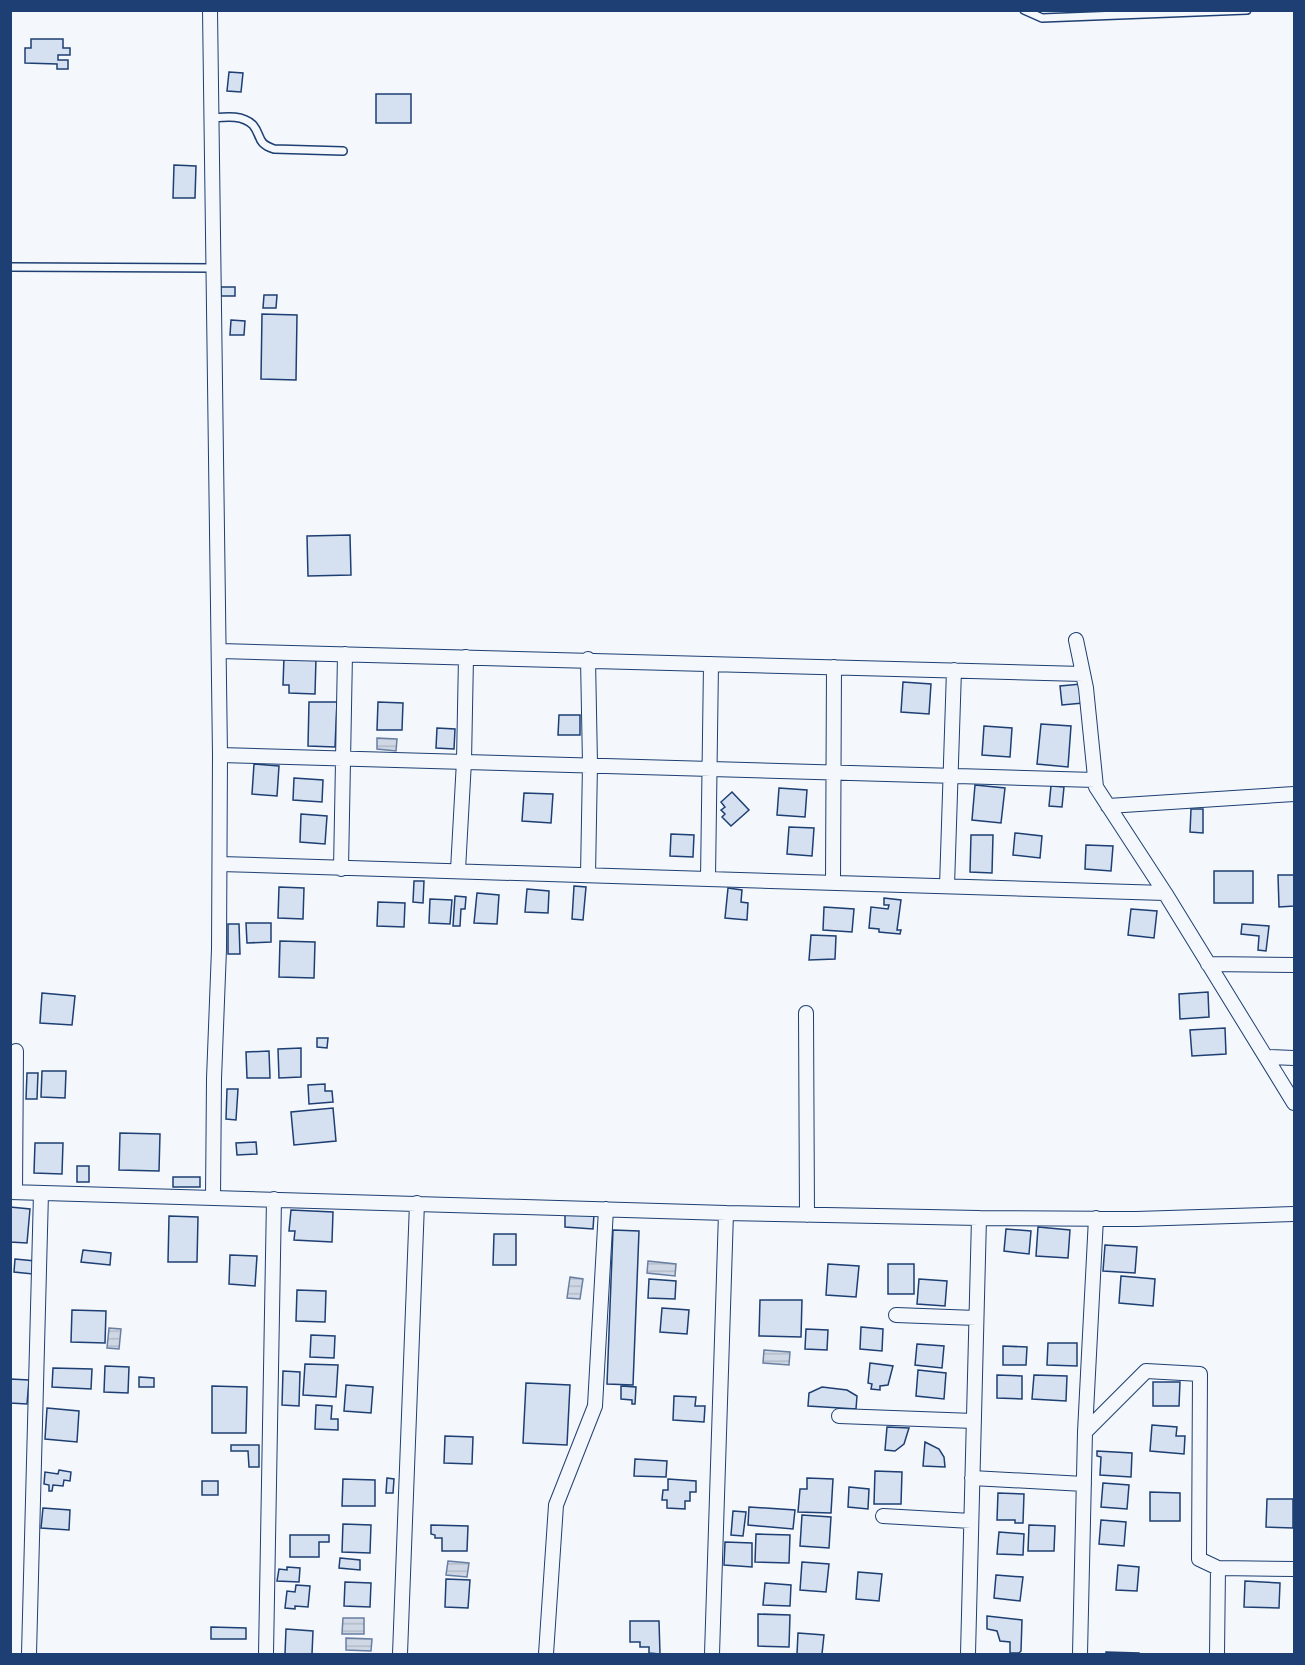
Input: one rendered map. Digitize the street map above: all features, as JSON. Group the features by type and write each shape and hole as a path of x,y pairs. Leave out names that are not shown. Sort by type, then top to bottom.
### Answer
{"street":[{"path":"210,10 220,651 220,864 213,1198"},
{"path":"1076,640 1083,674 1096,788 1165,893 1294,1103"},
{"path":"220,651 588,659 1083,674"},
{"path":"341,868 345,654"},
{"path":"458,870 464,761 466,657"},
{"path":"588,659 590,764 588,875"},
{"path":"708,878 711,664"},
{"path":"833,882 834,667"},
{"path":"947,886 954,670"},
{"path":"220,755 711,767 832,773 1095,780"},
{"path":"1108,806 1294,794"},
{"path":"220,864 1165,893"},
{"path":"1208,964 1294,965"},
{"path":"806,1013 807,1215"},
{"path":"16,1051 13,1192 726,1213 979,1218 1136,1220 1294,1214"},
{"path":"1267,1057 1294,1058"},
{"path":"29,1654 41,1193"},
{"path":"266,1654 274,1199"},
{"path":"400,1654 417,1203"},
{"path":"546,1654 556,1505 595,1406 606,1209"},
{"path":"712,1654 726,1213"},
{"path":"968,1654 979,1218"},
{"path":"1080,1654 1085,1432 1096,1218"},
{"path":"896,1315 976,1318"},
{"path":"1085,1432 1146,1371 1200,1374 1199,1559 1218,1568 1294,1569"},
{"path":"839,1416 974,1421"},
{"path":"972,1478 1084,1484"},
{"path":"883,1516 971,1521"},
{"path":"1217,1654 1218,1568"}],"lane":[{"path":"1024,10 1042,18 1247,10"},
{"path":"211,118 235,117 247,121 254,126 258,138 265,146 274,149 343,151"},
{"path":"10,267 214,268"}],"shaded area":[{"path":"377,738 397,739 396,751 377,749"},
{"path":"648,1261 676,1264 675,1276 647,1273"},
{"path":"570,1277 583,1279 580,1299 567,1298"},
{"path":"109,1328 121,1329 119,1349 107,1348"},
{"path":"764,1350 790,1352 789,1365 763,1363"},
{"path":"448,1561 469,1563 467,1577 446,1575"},
{"path":"343,1618 364,1618 364,1634 342,1634"},
{"path":"346,1638 372,1639 371,1651 346,1650"}],"building":[{"path":"31,39 63,39 63,48 70,48 70,55 58,55 58,60 68,60 68,69 57,69 57,64 25,63 25,48 31,48"},
{"path":"229,72 243,73 241,92 227,91"},
{"path":"376,94 411,94 411,123 376,123"},
{"path":"174,165 196,166 195,198 173,198"},
{"path":"221,287 235,287 235,296 221,296"},
{"path":"264,295 277,295 276,308 263,308"},
{"path":"262,314 297,315 296,380 261,379"},
{"path":"231,320 245,321 244,335 230,335"},
{"path":"350,535 351,575 308,576 307,536"},
{"path":"284,657 316,658 315,694 289,693 289,685 283,685"},
{"path":"903,682 931,684 929,714 901,712"},
{"path":"1081,684 1083,703 1062,705 1060,686"},
{"path":"309,702 337,702 335,747 308,746"},
{"path":"378,702 403,703 402,730 377,730"},
{"path":"559,715 580,715 580,735 558,735"},
{"path":"1041,724 1071,726 1068,767 1037,764"},
{"path":"984,726 1012,728 1010,757 982,755"},
{"path":"437,728 455,729 454,749 436,748"},
{"path":"254,764 279,766 277,796 252,794"},
{"path":"294,778 323,780 322,802 293,800"},
{"path":"975,785 1005,788 1001,823 972,820"},
{"path":"1051,786 1064,787 1062,807 1049,806"},
{"path":"779,788 807,790 805,817 777,815"},
{"path":"732,792 749,810 731,826 722,817 725,814 721,810 725,807 721,802"},
{"path":"524,793 553,794 551,823 522,821"},
{"path":"1191,809 1203,809 1203,833 1190,832"},
{"path":"301,814 327,816 325,844 300,842"},
{"path":"789,827 814,828 812,856 787,854"},
{"path":"1015,833 1042,836 1040,858 1013,855"},
{"path":"671,834 694,835 693,857 670,856"},
{"path":"971,835 993,835 992,873 970,872"},
{"path":"1086,845 1113,846 1111,871 1085,869"},
{"path":"1214,871 1253,871 1253,903 1214,903"},
{"path":"1278,875 1294,875 1294,906 1279,907"},
{"path":"414,881 424,881 423,903 413,902"},
{"path":"574,886 586,887 583,920 572,919"},
{"path":"279,887 304,888 303,919 278,918"},
{"path":"728,888 742,890 741,902 748,903 747,920 725,918"},
{"path":"527,889 549,891 548,913 525,912"},
{"path":"477,893 499,895 497,924 474,923"},
{"path":"455,896 466,897 465,909 461,909 460,926 453,926"},
{"path":"884,898 901,900 897,930 901,930 900,934 879,932 879,929 869,928 871,907 888,909 889,905 884,905"},
{"path":"430,899 452,900 450,924 429,923"},
{"path":"378,902 405,903 404,927 377,926"},
{"path":"824,907 854,909 852,932 823,930"},
{"path":"1131,909 1157,911 1154,938 1128,935"},
{"path":"246,923 271,923 271,942 247,943"},
{"path":"228,924 239,924 240,954 228,954"},
{"path":"1242,924 1269,926 1266,951 1258,950 1259,936 1241,934"},
{"path":"811,935 836,936 835,959 809,960"},
{"path":"280,941 315,942 314,978 279,977"},
{"path":"1208,992 1209,1017 1180,1019 1179,994"},
{"path":"42,993 75,996 72,1025 40,1023"},
{"path":"1225,1028 1226,1054 1192,1056 1190,1030"},
{"path":"317,1038 328,1038 327,1048 317,1047"},
{"path":"301,1048 301,1077 279,1078 278,1049"},
{"path":"269,1051 270,1078 247,1078 246,1052"},
{"path":"42,1071 66,1071 65,1098 41,1097"},
{"path":"27,1073 38,1073 37,1099 26,1099"},
{"path":"325,1084 325,1091 332,1091 333,1102 309,1104 308,1085"},
{"path":"227,1089 238,1089 236,1120 226,1119"},
{"path":"333,1108 336,1141 294,1145 291,1112"},
{"path":"120,1133 160,1134 159,1171 119,1170"},
{"path":"256,1142 257,1154 237,1155 236,1143"},
{"path":"35,1143 63,1143 62,1174 34,1173"},
{"path":"77,1166 89,1166 89,1182 77,1182"},
{"path":"173,1177 200,1177 200,1187 173,1187"},
{"path":"10,1207 30,1209 27,1243 10,1242"},
{"path":"291,1210 333,1212 332,1242 294,1240 295,1231 289,1231"},
{"path":"565,1212 594,1214 593,1229 565,1227"},
{"path":"169,1216 198,1217 197,1262 168,1262"},
{"path":"1038,1227 1070,1230 1068,1258 1036,1256"},
{"path":"1006,1229 1031,1231 1029,1254 1004,1251"},
{"path":"613,1230 639,1231 633,1385 607,1384"},
{"path":"494,1234 516,1234 516,1265 493,1265"},
{"path":"1105,1245 1137,1247 1135,1273 1103,1271"},
{"path":"83,1250 111,1253 110,1265 81,1262"},
{"path":"230,1255 257,1256 255,1286 229,1284"},
{"path":"15,1259 35,1261 33,1274 14,1272"},
{"path":"828,1264 859,1266 856,1297 826,1295"},
{"path":"888,1264 914,1264 914,1294 888,1294"},
{"path":"1121,1276 1155,1279 1153,1306 1119,1303"},
{"path":"649,1279 676,1281 675,1299 648,1298"},
{"path":"919,1279 947,1281 945,1306 917,1304"},
{"path":"297,1290 326,1291 325,1322 296,1321"},
{"path":"760,1300 802,1300 801,1337 759,1336"},
{"path":"662,1308 689,1310 687,1334 660,1332"},
{"path":"72,1310 106,1311 105,1343 71,1342"},
{"path":"861,1327 883,1329 882,1351 860,1349"},
{"path":"806,1329 828,1330 827,1350 805,1349"},
{"path":"311,1335 335,1336 334,1358 310,1357"},
{"path":"1048,1343 1077,1343 1077,1366 1047,1365"},
{"path":"917,1344 944,1346 942,1368 915,1365"},
{"path":"1003,1346 1027,1347 1026,1365 1003,1365"},
{"path":"870,1363 893,1366 888,1385 880,1386 880,1390 871,1389 872,1384 868,1383"},
{"path":"305,1364 338,1365 336,1397 303,1395"},
{"path":"105,1366 129,1367 128,1393 104,1392"},
{"path":"53,1368 92,1369 91,1389 52,1387"},
{"path":"918,1370 946,1373 944,1399 916,1396"},
{"path":"283,1371 300,1372 299,1406 282,1405"},
{"path":"997,1375 1022,1376 1022,1399 997,1398"},
{"path":"1034,1375 1067,1376 1066,1401 1032,1399"},
{"path":"139,1377 154,1378 154,1387 139,1387"},
{"path":"10,1379 29,1380 27,1404 10,1403"},
{"path":"1153,1382 1180,1382 1179,1406 1153,1406"},
{"path":"526,1383 570,1385 567,1445 523,1443"},
{"path":"346,1385 373,1387 371,1413 344,1411"},
{"path":"212,1386 247,1387 246,1433 212,1433"},
{"path":"621,1386 636,1387 635,1404 632,1404 632,1400 621,1399"},
{"path":"822,1387 847,1390 857,1396 856,1409 808,1406 809,1393"},
{"path":"674,1396 696,1397 695,1406 705,1406 704,1422 673,1420"},
{"path":"316,1405 332,1406 331,1419 338,1419 338,1430 315,1429"},
{"path":"47,1408 79,1411 77,1442 45,1439"},
{"path":"1152,1425 1177,1427 1176,1436 1185,1436 1184,1454 1150,1451"},
{"path":"887,1427 909,1428 904,1444 895,1451 885,1450"},
{"path":"445,1436 473,1437 472,1464 444,1463"},
{"path":"925,1442 939,1449 944,1457 945,1467 923,1466"},
{"path":"231,1445 259,1445 259,1467 249,1467 248,1451 231,1451"},
{"path":"1097,1451 1132,1453 1131,1477 1100,1475 1101,1457 1097,1456"},
{"path":"635,1459 667,1461 666,1477 634,1476"},
{"path":"59,1470 71,1472 70,1481 64,1480 63,1486 53,1485 52,1491 49,1491 49,1485 44,1484 45,1472 58,1474"},
{"path":"875,1471 902,1472 901,1504 874,1504"},
{"path":"387,1478 394,1479 393,1493 386,1493"},
{"path":"807,1478 833,1479 831,1513 798,1512 800,1489 807,1489"},
{"path":"343,1479 375,1480 375,1506 342,1506"},
{"path":"668,1479 696,1481 696,1492 690,1492 690,1501 685,1501 685,1509 667,1508 667,1500 662,1500 663,1490 668,1490"},
{"path":"202,1481 218,1481 218,1495 202,1495"},
{"path":"1103,1483 1129,1485 1127,1509 1101,1507"},
{"path":"849,1487 869,1489 868,1509 848,1507"},
{"path":"1150,1492 1180,1493 1180,1521 1150,1521"},
{"path":"998,1493 1024,1494 1023,1523 1015,1523 1015,1520 997,1520"},
{"path":"1267,1499 1293,1499 1293,1528 1266,1527"},
{"path":"749,1507 795,1510 793,1529 748,1525"},
{"path":"43,1508 70,1510 69,1530 41,1528"},
{"path":"733,1511 746,1512 743,1536 731,1535"},
{"path":"802,1515 831,1517 829,1548 800,1546"},
{"path":"1101,1520 1126,1522 1124,1546 1099,1544"},
{"path":"343,1524 371,1525 370,1553 342,1552"},
{"path":"431,1525 468,1526 467,1551 442,1551 442,1538 435,1538 435,1535 431,1534"},
{"path":"1029,1525 1055,1526 1054,1551 1028,1551"},
{"path":"999,1532 1024,1534 1023,1555 997,1554"},
{"path":"756,1534 790,1535 789,1563 755,1562"},
{"path":"290,1535 329,1535 329,1542 319,1542 319,1557 290,1557"},
{"path":"725,1542 752,1543 752,1567 724,1565"},
{"path":"340,1558 360,1560 360,1570 339,1568"},
{"path":"802,1562 829,1564 826,1592 800,1590"},
{"path":"1118,1565 1139,1567 1137,1591 1116,1590"},
{"path":"287,1567 300,1568 299,1582 277,1581 279,1569 287,1570"},
{"path":"858,1572 882,1574 879,1601 856,1599"},
{"path":"996,1575 1023,1577 1020,1601 994,1598"},
{"path":"446,1579 470,1580 468,1608 445,1607"},
{"path":"1245,1581 1280,1583 1279,1608 1244,1607"},
{"path":"345,1582 371,1583 370,1607 344,1606"},
{"path":"765,1583 791,1585 790,1606 763,1605"},
{"path":"296,1585 310,1586 308,1607 285,1608 287,1591 295,1592"},
{"path":"758,1614 790,1615 789,1647 758,1646"},
{"path":"987,1616 1022,1620 1021,1651 1019,1653 1010,1653 1010,1642 1000,1641 997,1631 987,1629"},
{"path":"630,1621 659,1621 660,1654 649,1653 649,1647 640,1647 640,1642 630,1642"},
{"path":"211,1627 246,1628 246,1639 211,1639"},
{"path":"286,1629 313,1631 312,1654 285,1654"},
{"path":"798,1633 824,1635 822,1654 797,1654"},
{"path":"1106,1652 1139,1653 1139,1654 1106,1654"}]}
